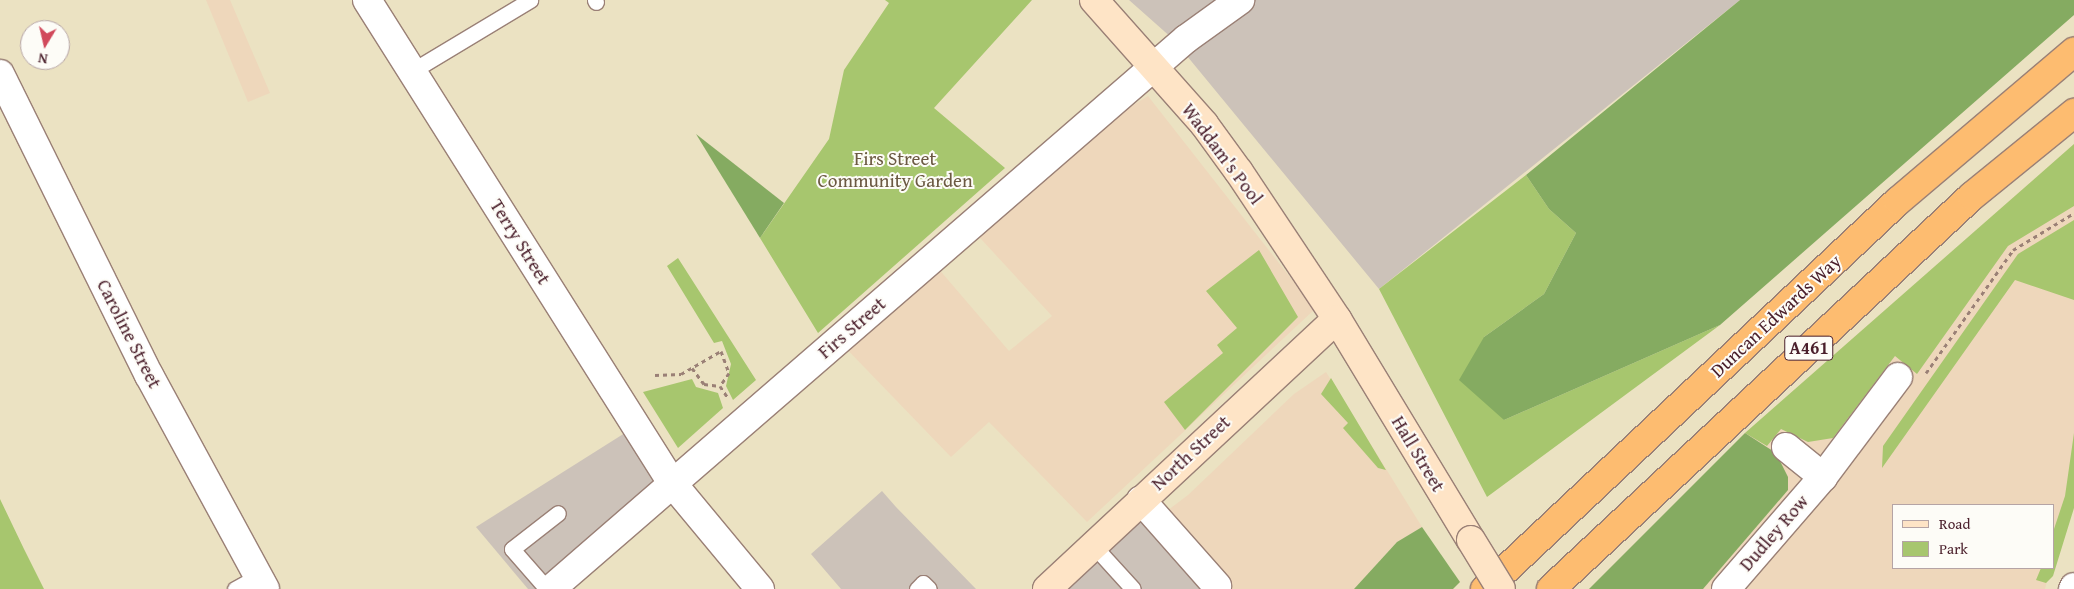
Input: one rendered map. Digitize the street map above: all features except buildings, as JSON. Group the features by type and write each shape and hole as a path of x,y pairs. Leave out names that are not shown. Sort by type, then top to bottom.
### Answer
{"highway":[{"name":"Duncan Edwards Way","path":"1485,589 1898,201 2074,52"},
{"name":"A461","path":"1551,589 1972,196 2074,113"}],"main road":[{"name":"Waddam's Pool","path":"1094,0 1153,69 1204,124 1336,319"},
{"name":"North Street","path":"1049,588 1336,319"},
{"name":"Hall Street","path":"1336,319 1501,589"}],"street":[{"name":"Terry Street","path":"367,0 672,483 760,589"},
{"name":"Firs Street","path":"551,589 1153,69 1240,0"},
{"name":"Caroline Street","path":"0,74 253,585"},
{"name":"Dudley Row","path":"1726,589 1910,377"},
{"name":"Dudley Row","path":"1786,447 1823,477"},
{"path":"1141,500 1217,586"}],"lane":[{"path":"412,71 530,0"},
{"path":"546,589 512,549 558,513"},
{"path":"1093,545 1133,589"},
{"path":"917,589 923,583 929,589"}],"path":[{"path":"1910,377 2013,250 2074,213"},
{"path":"655,375 681,374 721,351 729,373 720,386"},
{"path":"692,368 704,384 720,386"},
{"path":"720,386 742,423"}],"shaded area":[{"path":"206,0 230,0 270,93 248,102"},
{"path":"1129,0 1740,0 1379,289 1173,39"},
{"path":"1148,96 1315,309 1087,522 989,422 951,457 838,340 931,260 1009,351 1052,316 970,227 1056,153"},
{"path":"2074,144 2074,476 2054,554 2054,504 1892,504 1892,569 2050,569 2045,589 1589,589 1745,433"},
{"path":"1326,372 1422,527 1397,542 1354,589 1201,589 1147,526 1188,495 1294,394"},
{"path":"636,426 672,483 551,589 528,589 476,527"},
{"path":"882,491 976,589 841,589 811,554"},
{"path":"1130,510 1201,589 1050,589"}],"green space":[{"name":"Firs Street Community Garden","path":"885,0 1032,0 934,108 1005,168 818,333 760,238 829,139 844,70 889,3"},
{"path":"1740,0 2074,0 2074,15 1720,325 1504,420 1459,380 1484,337 1544,294 1576,233 1549,209 1526,175"},
{"path":"696,134 784,203 760,238 718,170"},
{"path":"2074,144 2074,206 2008,246 1917,374 1895,356 1833,438 1808,442 1781,429 1767,446 1745,433"},
{"path":"1526,175 1549,209 1576,233 1544,294 1484,337 1504,420 1720,325 1487,497 1379,289"},
{"path":"2074,220 2074,300 2015,280 1882,468 1883,446 2018,254"},
{"path":"1259,250 1298,317 1185,430 1164,402 1223,353 1217,345 1237,328 1206,291"},
{"path":"678,258 756,380 733,400 726,386 731,364 722,341 714,343 667,266"},
{"path":"1331,378 1386,470 1378,468 1343,428 1348,423 1321,394"},
{"path":"692,379 696,387 718,393 723,408 678,448 643,392"},
{"path":"1745,433 1776,453 1788,477 1788,490 1703,589 1589,589"},
{"path":"2074,433 2074,508 2053,576 2046,583 2036,580 2041,569 2054,569 2054,529 2065,496"},
{"path":"0,499 24,549 44,589 0,589"},
{"path":"1422,527 1460,582 1453,589 1354,589 1397,542"}]}
